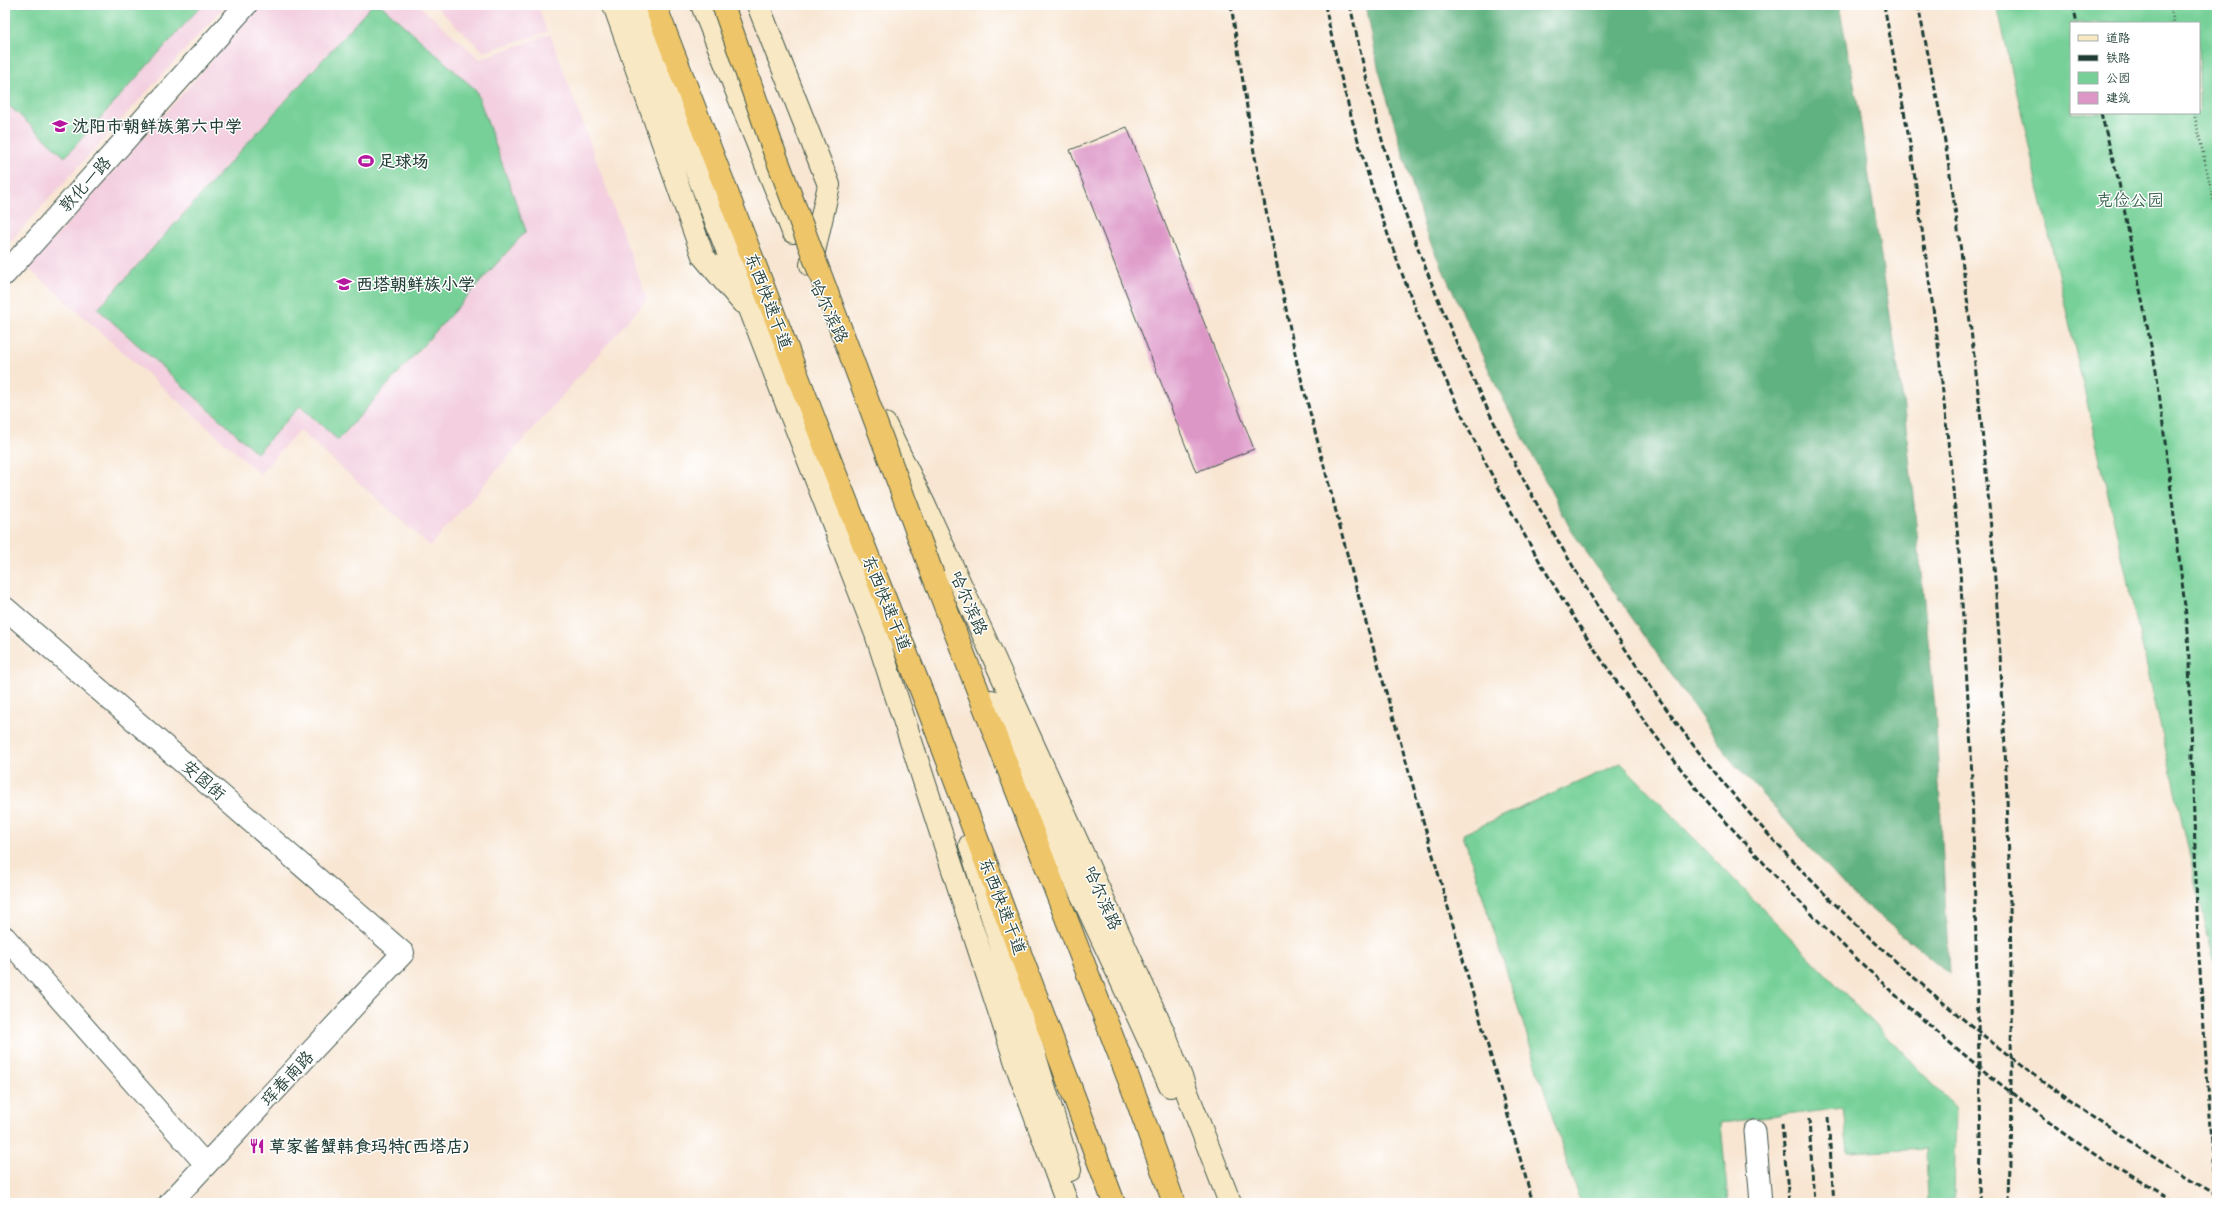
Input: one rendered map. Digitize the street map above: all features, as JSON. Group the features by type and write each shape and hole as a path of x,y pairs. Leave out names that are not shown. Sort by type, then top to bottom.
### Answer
{"highway":[{"name":"东西快速干道","path":"655,5 822,440 923,695 1114,1203"},
{"path":"723,5 771,142 933,575 1136,1098 1174,1203"}],"main road":[{"path":"614,5 703,256 754,316"},
{"path":"632,5 754,316 876,634 1019,1072 1067,1203"},
{"name":"哈尔滨路","path":"702,5 810,272 924,504 1151,1004 1230,1203"},
{"path":"758,5 829,185 810,272"},
{"path":"933,575 1203,1156 1219,1203"},
{"path":"923,695 1081,1203"}],"street":[{"name":"敦化一路","path":"5,274 246,5"},
{"name":"安图街","path":"5,608 403,953"},
{"name":"珲春南路","path":"171,1203 403,953"}],"lane":[{"path":"5,937 206,1165"},
{"path":"1755,1131 1761,1203"}],"path":[{"path":"2170,5 2174,22"},
{"path":"2194,114 2217,216"}],"shaded area":[{"name":"沈阳市朝鲜族第六中学","path":"5,5 226,5 5,247"},
{"name":"西塔朝鲜族小学","path":"261,5 419,5 480,59 550,34 647,299 430,546 299,430 260,474 28,268"},
{"path":"434,5 538,5 547,32 484,52"}],"green space":[{"name":"沈阳市朝鲜族第六中学","path":"5,5 202,5 65,157 5,102"},
{"name":"足球场","path":"372,5 381,5 476,90 526,231 338,440 300,406 257,453 98,309"},
{"path":"1366,5 1839,5 1859,111 1904,408 1935,707 1949,973 1851,893 1730,759 1571,530 1495,383 1426,233 1378,67"},
{"name":"克俭公园","path":"1997,5 2217,5 2217,976"},
{"path":"1621,763 1956,1108 1954,1203 1928,1203 1926,1148 1848,1152 1843,1108 1721,1123 1728,1203 1580,1203 1463,834"}],"building":[{"path":"1127,127 1254,449 1196,472 1070,150"}],"railway":[{"path":"1231,5 1254,152 1297,363 1355,584 1533,1203"},
{"path":"1325,5 1350,111 1381,216 1419,318 1464,418 1514,516 1569,610 1630,701 1696,788 1716,811 1820,923 1892,992 1942,1036 2055,1126 2114,1166 2176,1203"},
{"path":"1350,5 1376,117 1395,183 1437,297 1461,353 1515,463 1544,516 1607,621 1671,715 1713,770 1767,833 1824,893 1884,950 1946,1005 2011,1057 2078,1107 2147,1153 2217,1196"},
{"path":"1884,5 1910,143 1938,344 1958,538 1971,748 1981,1138 1980,1203"},
{"path":"1918,5 1945,142 1964,274 1992,538 2001,671 2011,937 2009,1203"},
{"path":"2073,5 2077,22"},
{"path":"2101,114 2119,183 2157,376 2188,631 2198,942 2216,1203"},
{"path":"1828,1117 1834,1203"},
{"path":"1809,1119 1814,1203"},
{"path":"1782,1124 1789,1203"}],"place":[{"name":"沈阳市朝鲜族第六中学","path":"60,126"},
{"name":"足球场","path":"366,161"},
{"name":"西塔朝鲜族小学","path":"344,284"},
{"name":"草家酱蟹韩食玛特(西塔店)","path":"257,1146"}]}
